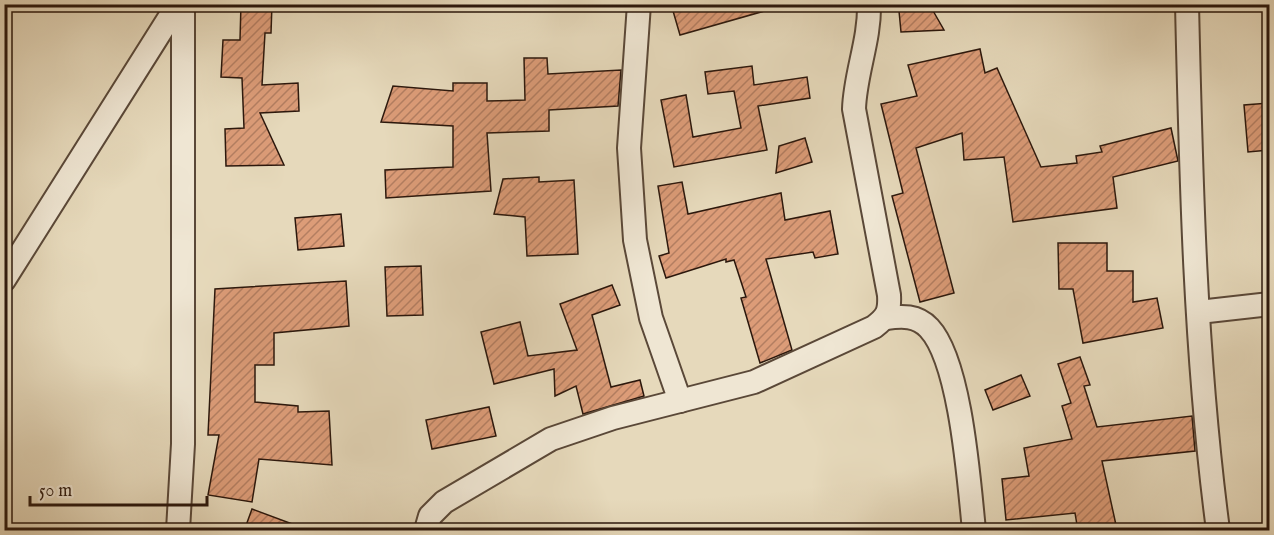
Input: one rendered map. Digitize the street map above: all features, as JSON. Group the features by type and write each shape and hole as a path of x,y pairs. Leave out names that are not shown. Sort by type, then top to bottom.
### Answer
{"street":[{"path":"4,280 178,4"},
{"path":"178,531 183,444 183,4"},
{"path":"639,4 628,148 635,240 651,318 680,401"},
{"path":"426,531 430,516 444,502 551,439 613,418 754,382 874,327 886,318 890,309 889,295 854,109 855,91 870,18 869,4"},
{"path":"1187,4 1191,193 1208,460 1218,531"},
{"path":"1199,312 1269,304"},
{"path":"886,318 902,316 919,320 930,329 947,362 958,398 974,531"}],"building":[{"path":"241,4 272,4 271,33 265,33 262,85 298,83 299,111 260,113 284,165 226,166 225,129 244,128 242,78 221,77 223,40 240,40"},
{"path":"671,4 768,4 768,10 680,35"},
{"path":"932,9 944,30 901,32 899,11"},
{"path":"980,49 985,73 997,68 1041,167 1077,163 1076,156 1102,152 1100,146 1171,128 1178,161 1113,177 1117,208 1013,222 1004,157 964,160 962,133 916,148 954,293 920,302 892,196 903,193 881,104 917,96 908,65"},
{"path":"524,58 547,58 548,74 621,70 618,106 549,110 549,131 487,133 491,191 386,198 385,170 453,167 453,126 381,122 393,86 453,91 453,83 487,83 487,101 525,100"},
{"path":"752,66 754,85 807,77 810,98 758,106 767,150 674,167 661,100 686,95 693,137 741,128 734,91 708,94 705,72"},
{"path":"1269,103 1269,150 1248,152 1244,105"},
{"path":"805,138 812,162 776,173 779,146"},
{"path":"539,177 539,182 574,180 578,254 527,256 525,217 494,214 503,179"},
{"path":"682,182 688,214 781,193 785,220 830,211 838,254 815,258 813,252 766,259 792,350 760,363 741,298 746,297 734,260 726,262 726,259 666,278 659,256 669,253 658,186"},
{"path":"341,214 344,246 298,250 295,218"},
{"path":"1058,243 1107,243 1107,271 1133,271 1133,302 1157,298 1163,328 1083,343 1073,289 1059,289"},
{"path":"421,266 423,315 387,316 385,267"},
{"path":"346,281 349,326 274,333 274,365 255,365 255,402 298,406 298,412 329,411 332,465 259,459 252,502 208,495 219,435 208,435 215,289"},
{"path":"612,285 620,305 592,315 611,387 640,380 644,396 583,414 576,386 555,396 554,369 494,384 481,332 520,322 528,356 577,350 560,304"},
{"path":"1080,357 1090,385 1084,386 1097,427 1192,416 1195,451 1102,461 1116,525 1078,531 1075,513 1006,520 1002,479 1029,476 1024,448 1072,439 1062,406 1071,403 1058,364"},
{"path":"1021,375 1030,396 993,410 985,390"},
{"path":"489,407 496,436 432,449 426,420"},
{"path":"252,509 303,528 302,531 244,531"}]}
